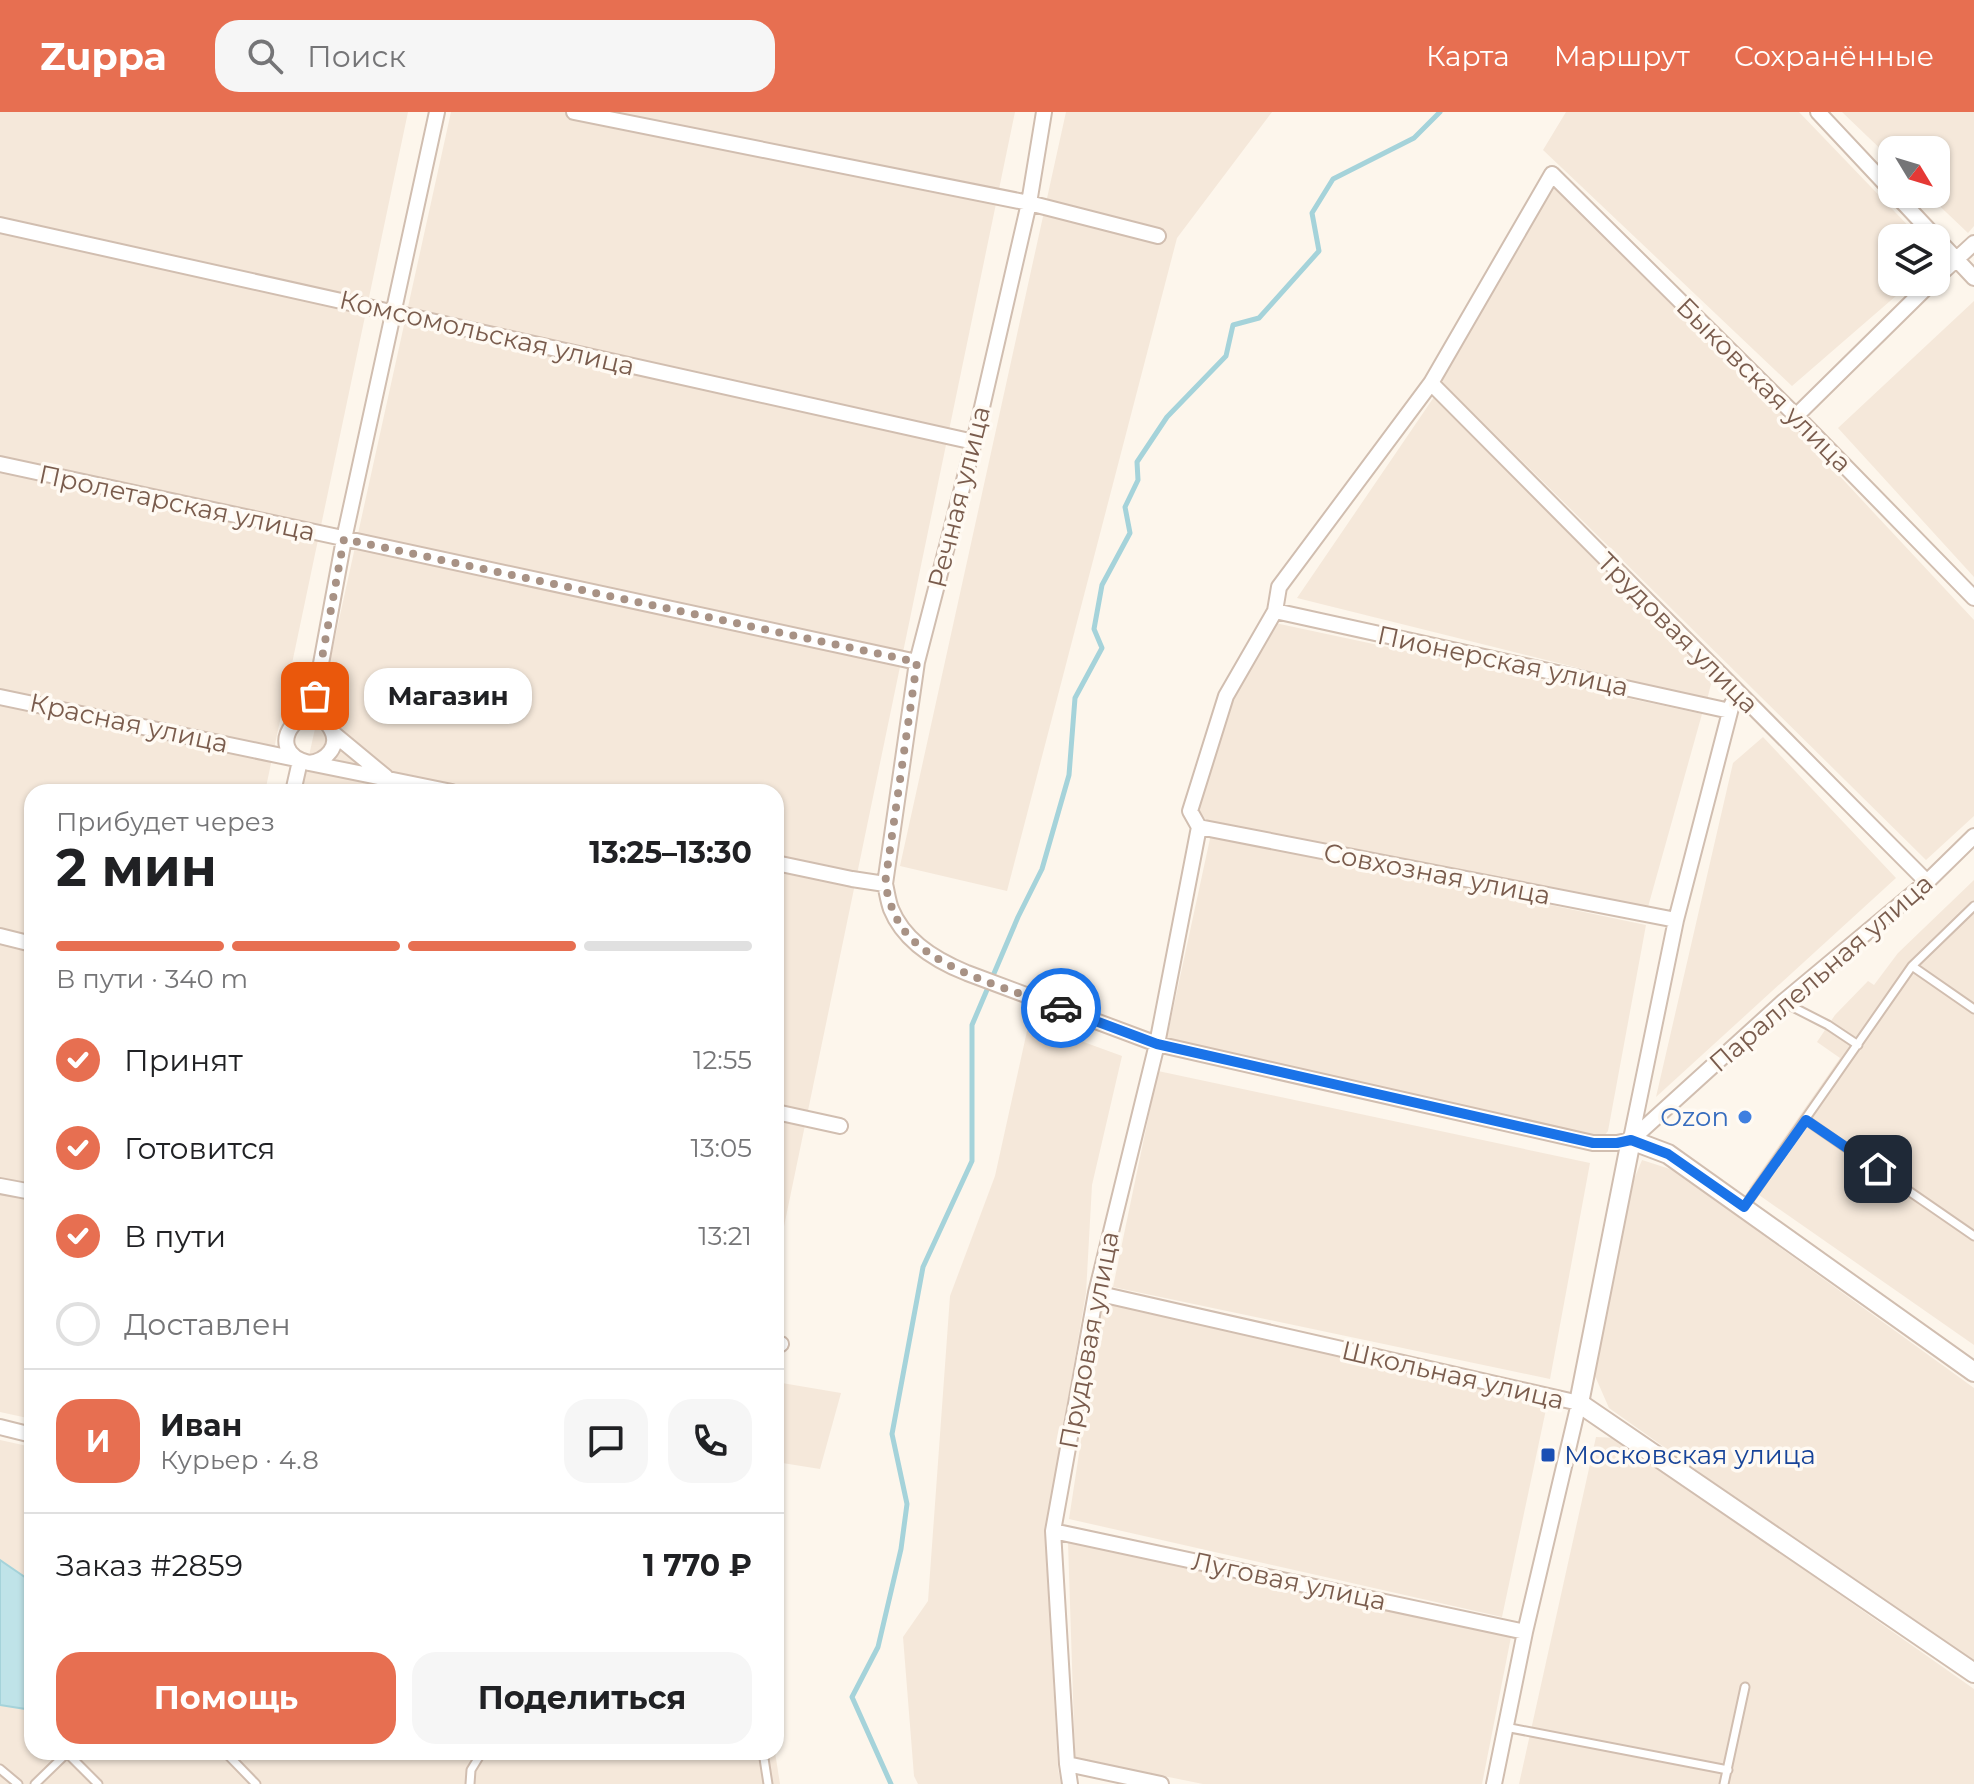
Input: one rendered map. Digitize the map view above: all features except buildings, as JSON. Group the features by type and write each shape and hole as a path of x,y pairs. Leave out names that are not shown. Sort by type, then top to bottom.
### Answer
{"street":[{"path":"315,696 334,734 334,743 331,751 318,762 302,761 288,749 287,731 315,696 344,539 437,112"},
{"path":"574,112 1029,203 1158,236"},
{"name":"Речная улица","path":"885,884 917,662 974,442 1029,203 1044,112"},
{"path":"1818,112 1878,175"},
{"name":"Прудовая улица","path":"1070,1784 1053,1531 1096,1293 1157,1044 1199,827 1190,811 1226,696 1275,611 1279,587 1431,383 1552,174"},
{"name":"Быковская улица","path":"1552,174 1974,598"},
{"path":"1909,208 1974,278"},
{"name":"Комсомольская улица","path":"0,225 974,442"},
{"path":"1950,265 1974,243"},
{"path":"1796,416 1918,296"},
{"name":"Трудовая улица","path":"1431,383 1927,882"},
{"name":"Пролетарская улица","path":"0,464 917,662"},
{"name":"Пионерская улица","path":"1275,611 1730,711"},
{"path":"1494,1784 1525,1632 1579,1403 1676,920 1736,691"},
{"name":"Красная улица","path":"0,697 415,784"},
{"path":"299,718 307,715 324,719"},
{"name":"Красная улица","path":"334,734 388,778"},
{"name":"Красная улица","path":"258,750 274,747 286,740"},
{"path":"295,784 302,761"},
{"name":"Совхозная улица","path":"1199,827 1676,920"},
{"name":"Параллельная улица","path":"1631,1140 1783,1002 1927,882 1974,836"},
{"path":"784,865 885,884 891,909 904,930 920,947 946,965 1157,1044 1593,1143 1631,1140 1668,1154 1974,1372"},
{"path":"0,936 24,942"},
{"path":"784,1114 840,1126"},
{"path":"0,1186 24,1190"},
{"name":"Школьная улица","path":"1096,1293 1579,1403 1974,1673"},
{"path":"0,1427 24,1433"},
{"name":"Луговая улица","path":"1053,1531 1525,1632"},
{"path":"1067,1764 1161,1784"}],"lane":[{"path":"1744,1207 1912,966 1974,906"},
{"path":"1912,966 1974,1009"},
{"path":"1783,1002 1828,1025 1858,1045"},
{"path":"1806,1120 1974,1236"},
{"path":"1724,1784 1745,1687"},
{"path":"1505,1727 1728,1770"},
{"path":"35,1784 60,1760"},
{"path":"76,1760 98,1784"},
{"path":"233,1760 256,1784"},
{"path":"470,1784 475,1760"},
{"path":"764,1760 768,1784"},
{"path":"0,1769 18,1784"}],"shaded area":[{"path":"0,112 408,112 267,784 24,784 24,1417 0,1412"},
{"path":"451,112 1015,112 784,1226 784,784 303,784"},
{"path":"1066,112 1272,112 1177,238 1007,891 900,866"},
{"path":"1566,112 1799,112 1878,194 1878,208 1891,208 1907,224 1878,224 1878,296 1896,296 1792,386 1543,150"},
{"path":"1842,112 1974,112 1974,226 1968,233 1942,208 1950,208 1950,136 1878,136 1878,147"},
{"path":"1553,187 1792,425 1974,620 1974,816 1926,860 1441,381"},
{"path":"1974,301 1974,577 1838,428"},
{"path":"1434,397 1712,680 1707,700 1297,598"},
{"path":"1275,623 1702,714 1648,907 1206,820 1194,803 1231,696"},
{"path":"1763,737 1896,878 1656,1097 1733,763"},
{"path":"1211,834 1646,925 1608,1131 1600,1141 1166,1042"},
{"path":"1974,880 1974,1345 1749,1188 1840,1058 1817,1042 1835,1015 1868,981 1874,985 1898,953"},
{"path":"1029,1022 1122,1056 1092,1185 1086,1293 1045,1534 1061,1784 918,1784 914,1776 903,1637 928,1601 950,1296 995,1176"},
{"path":"1158,1071 1590,1163 1550,1379 1113,1287"},
{"path":"1642,1160 1673,1170 1974,1388 1974,1667 1609,1408 1595,1376 1628,1194"},
{"path":"1102,1303 1548,1400 1502,1617 1069,1519"},
{"path":"784,1383 841,1393 820,1469 784,1463"},
{"path":"1596,1437 1617,1438 1974,1689 1974,1784 1519,1784"},
{"path":"0,1440 24,1445 24,1760 776,1760 780,1784 0,1784"},
{"path":"1068,1542 1511,1637 1482,1784 1203,1784 1075,1758"}],"water":[{"path":"0,1560 24,1576 24,1709 0,1705"}],"waterway":[{"path":"891,1784 852,1697 878,1647 901,1549 907,1504 892,1434 923,1267 972,1161 972,1025 1042,869 1069,775 1075,698 1102,648 1094,629 1102,585 1130,533 1125,507 1138,480 1137,462 1167,417 1226,356 1233,325 1259,318 1319,251 1312,213 1333,179 1414,138 1440,112"}],"way so far":[{"path":"315,696 344,539 917,662 885,884 891,909 904,930 920,947 946,965 1061,1008"}],"place":[{"name":"Магазин","path":"315,696"},
{"name":"Ozon","path":"1745,1117"},
{"name":"Московская улица","path":"1548,1455"}],"route":[{"path":"1061,1008 1157,1044 1593,1143 1631,1140 1668,1154 1744,1207 1806,1120 1878,1169"}]}
